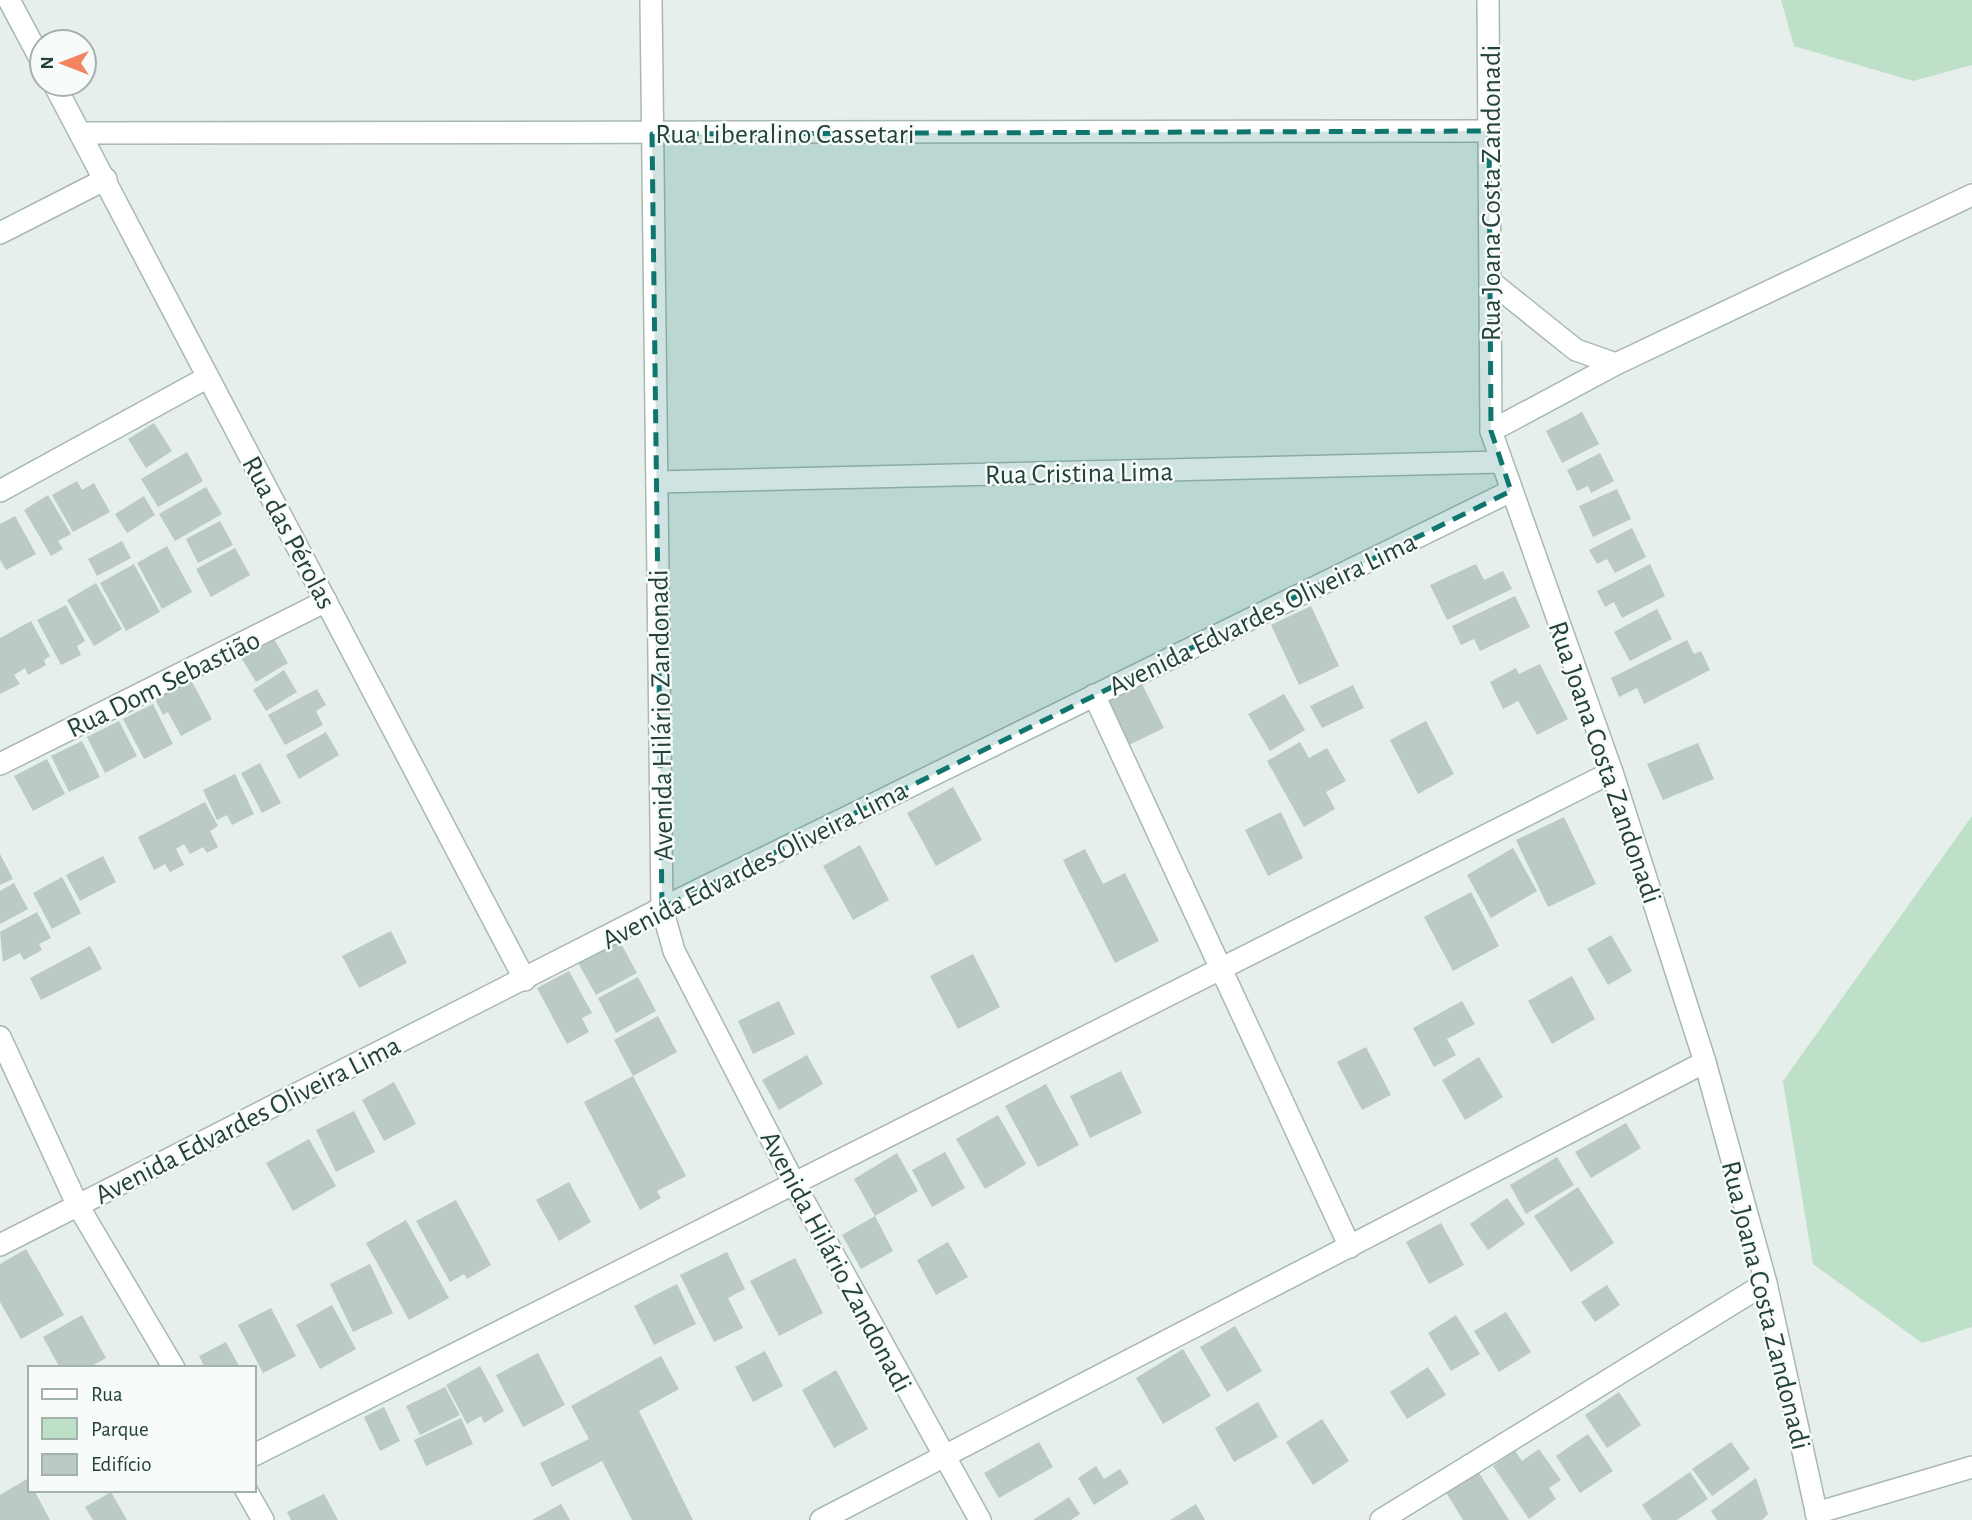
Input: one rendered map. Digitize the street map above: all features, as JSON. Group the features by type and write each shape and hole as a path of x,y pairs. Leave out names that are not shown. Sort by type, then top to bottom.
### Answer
{"street":[{"path":"9,0 28,36"},
{"name":"Avenida Hilário Zandonadi","path":"651,0 662,908 674,951 795,1185 980,1520"},
{"name":"Rua Joana Costa Zandonadi","path":"1488,0 1491,431 1612,772 1705,1062 1766,1283 1817,1516"},
{"name":"Rua das Pérolas","path":"61,98 525,980"},
{"name":"Rua Liberalino Cassetari","path":"80,133 1489,131"},
{"path":"0,233 106,179"},
{"path":"1491,431 1616,364 1972,195"},
{"path":"1490,281 1576,350 1616,364"},
{"path":"0,491 208,377"},
{"name":"Rua Cristina Lima","path":"657,482 1501,462"},
{"name":"Avenida Edvardes Oliveira Lima","path":"0,1245 662,908 1511,491"},
{"name":"Rua Dom Sebastião","path":"0,764 326,601"},
{"path":"1094,695 1350,1247"},
{"path":"256,1454 1223,970 1612,772"},
{"path":"0,1037 78,1204 173,1366"},
{"path":"821,1520 1705,1062"},
{"path":"1381,1520 1766,1283"},
{"path":"1817,1516 1972,1467"},
{"path":"247,1492 263,1520"}],"highlighted area":[{"path":"1489,131 1491,431 1511,491 662,908 652,134"}],"green space":[{"path":"1781,0 1972,0 1972,65 1913,81 1794,46"},
{"path":"1972,816 1972,1327 1922,1343 1813,1264 1783,1081"}],"building":[{"path":"1582,412 1599,444 1562,463 1546,431"},
{"path":"154,423 172,451 146,468 128,439"},
{"path":"187,452 203,481 158,507 141,479"},
{"path":"1600,453 1614,481 1591,493 1588,486 1577,491 1567,470"},
{"path":"77,481 82,490 94,483 110,512 73,532 52,495"},
{"path":"206,487 222,514 175,541 159,514"},
{"path":"1617,489 1631,519 1593,537 1579,506"},
{"path":"48,495 71,534 58,541 63,549 51,556 24,510"},
{"path":"144,496 155,515 127,533 115,514"},
{"path":"15,516 36,554 6,570 0,560 0,524"},
{"path":"220,521 233,545 198,563 186,539"},
{"path":"1632,528 1646,557 1615,573 1607,559 1597,564 1589,550"},
{"path":"122,541 131,558 97,576 88,559"},
{"path":"167,546 192,592 162,609 137,563"},
{"path":"235,548 250,575 211,597 196,569"},
{"path":"134,564 160,612 126,631 100,583"},
{"path":"1476,564 1484,580 1503,571 1512,589 1447,620 1430,585"},
{"path":"1650,564 1665,596 1622,618 1614,602 1605,607 1597,591"},
{"path":"96,583 122,629 94,646 67,600"},
{"path":"1515,596 1530,627 1480,651 1474,639 1461,645 1452,626"},
{"path":"66,605 85,641 77,646 81,655 61,665 37,620"},
{"path":"1311,606 1339,666 1299,685 1271,625"},
{"path":"1657,609 1672,639 1630,661 1614,632"},
{"path":"31,621 50,656 44,660 46,665 28,675 25,668 14,675 20,684 0,694 0,638"},
{"path":"270,632 288,663 256,682 237,651"},
{"path":"1687,640 1694,654 1701,651 1710,670 1644,704 1637,688 1619,697 1611,678"},
{"path":"1540,664 1568,719 1537,735 1518,701 1503,709 1490,682 1516,668 1519,674"},
{"path":"284,670 297,692 266,711 253,690"},
{"path":"190,678 212,719 181,736 168,712 163,715 154,697"},
{"path":"1140,680 1164,728 1129,745 1106,697"},
{"path":"1353,685 1364,708 1322,728 1310,706"},
{"path":"317,689 326,705 316,711 323,725 285,745 268,715"},
{"path":"1284,694 1305,730 1270,751 1248,714"},
{"path":"153,704 173,744 144,759 123,719"},
{"path":"119,721 137,756 105,773 87,737"},
{"path":"1426,721 1454,774 1418,794 1390,740"},
{"path":"326,732 339,755 299,779 286,755"},
{"path":"82,741 100,777 69,792 51,756"},
{"path":"1300,742 1309,758 1327,748 1346,781 1326,792 1335,809 1304,827 1267,761"},
{"path":"1698,743 1714,779 1663,800 1647,764"},
{"path":"47,759 65,794 33,811 14,776"},
{"path":"260,763 281,803 262,813 241,773"},
{"path":"235,774 254,814 232,825 227,815 217,820 203,790"},
{"path":"953,787 982,840 936,866 907,813"},
{"path":"205,802 218,826 210,831 218,847 207,853 203,847 190,854 184,844 176,849 184,865 170,872 165,864 154,870 138,837"},
{"path":"1281,812 1303,858 1268,876 1245,830"},
{"path":"1564,817 1596,884 1548,907 1516,840"},
{"path":"860,845 889,900 853,920 823,866"},
{"path":"1513,848 1537,891 1491,918 1467,875"},
{"path":"1085,849 1103,884 1125,873 1159,941 1115,963 1063,860"},
{"path":"0,854 13,879 0,885"},
{"path":"103,856 116,882 80,901 66,875"},
{"path":"62,877 81,913 52,929 33,893"},
{"path":"14,883 28,909 0,924 0,891"},
{"path":"1471,892 1499,946 1453,971 1424,917"},
{"path":"37,912 51,938 39,944 42,950 24,960 20,953 3,962 0,932"},
{"path":"391,931 407,963 359,988 342,956"},
{"path":"1611,935 1632,971 1608,985 1587,949"},
{"path":"619,940 637,973 596,995 578,963"},
{"path":"90,946 102,969 41,1000 30,978"},
{"path":"973,954 1000,1007 958,1029 930,976"},
{"path":"569,971 592,1013 582,1018 589,1032 567,1044 537,988"},
{"path":"1572,976 1595,1019 1552,1044 1528,1001"},
{"path":"638,977 656,1011 616,1033 598,998"},
{"path":"779,1001 795,1034 753,1054 738,1021"},
{"path":"1462,1001 1475,1024 1447,1039 1456,1055 1434,1067 1413,1028"},
{"path":"658,1016 677,1052 633,1076 614,1040"},
{"path":"1366,1047 1391,1095 1362,1110 1337,1062"},
{"path":"807,1055 823,1084 779,1110 762,1080"},
{"path":"1479,1057 1503,1097 1465,1120 1442,1080"},
{"path":"1121,1071 1142,1113 1090,1138 1070,1096"},
{"path":"633,1076 686,1176 657,1191 661,1198 640,1210 584,1102"},
{"path":"394,1082 416,1124 384,1141 362,1100"},
{"path":"1046,1084 1079,1145 1038,1167 1005,1106"},
{"path":"354,1111 375,1152 336,1172 316,1130"},
{"path":"998,1115 1026,1164 985,1189 956,1139"},
{"path":"1626,1123 1641,1148 1591,1178 1575,1152"},
{"path":"309,1139 336,1186 293,1211 266,1163"},
{"path":"945,1152 965,1188 932,1207 912,1170"},
{"path":"897,1153 918,1191 875,1216 854,1179"},
{"path":"1557,1157 1574,1185 1526,1214 1510,1185"},
{"path":"569,1182 591,1222 559,1241 536,1200"},
{"path":"1578,1187 1614,1243 1571,1272 1534,1216"},
{"path":"1507,1198 1525,1224 1488,1250 1470,1224"},
{"path":"456,1200 491,1265 467,1279 464,1274 450,1282 416,1221"},
{"path":"875,1216 893,1251 861,1269 842,1235"},
{"path":"406,1220 449,1298 409,1320 366,1243"},
{"path":"1441,1223 1464,1265 1429,1284 1406,1242"},
{"path":"948,1242 968,1277 936,1295 917,1260"},
{"path":"26,1249 64,1315 21,1339 0,1302 0,1264"},
{"path":"727,1252 745,1289 728,1298 743,1328 714,1342 680,1275"},
{"path":"795,1258 823,1313 779,1336 750,1281"},
{"path":"370,1264 393,1313 353,1332 330,1284"},
{"path":"677,1284 696,1324 654,1345 634,1306"},
{"path":"1607,1285 1620,1305 1595,1322 1581,1302"},
{"path":"332,1305 356,1349 320,1369 296,1325"},
{"path":"271,1308 296,1356 263,1373 238,1325"},
{"path":"1506,1312 1531,1352 1499,1372 1474,1331"},
{"path":"82,1315 106,1358 92,1366 59,1366 43,1337"},
{"path":"1456,1315 1480,1354 1451,1371 1428,1333"},
{"path":"1235,1326 1262,1371 1227,1392 1200,1347"},
{"path":"226,1342 239,1366 204,1366 199,1356"},
{"path":"1183,1349 1211,1396 1163,1424 1136,1378"},
{"path":"765,1351 783,1386 753,1402 735,1367"},
{"path":"538,1353 565,1405 523,1427 496,1375"},
{"path":"661,1356 679,1389 639,1411 693,1520 632,1520 602,1461 552,1487 540,1463 589,1439 571,1406"},
{"path":"480,1366 504,1411 484,1423 481,1416 467,1424 446,1385"},
{"path":"1428,1367 1446,1395 1407,1419 1390,1392"},
{"path":"836,1370 868,1429 834,1448 802,1390"},
{"path":"445,1387 460,1415 420,1435 406,1406"},
{"path":"1619,1392 1641,1425 1607,1448 1585,1415"},
{"path":"1258,1402 1278,1437 1234,1462 1215,1428"},
{"path":"384,1407 400,1441 380,1451 364,1417"},
{"path":"461,1418 473,1444 426,1466 414,1440"},
{"path":"1322,1419 1349,1461 1313,1485 1286,1442"},
{"path":"1588,1434 1613,1471 1580,1493 1556,1456"},
{"path":"1039,1442 1053,1467 999,1498 984,1473"},
{"path":"1731,1442 1750,1469 1712,1496 1692,1469"},
{"path":"1539,1449 1561,1480 1549,1488 1556,1499 1529,1519 1493,1466 1515,1451 1522,1461"},
{"path":"1096,1466 1104,1479 1120,1469 1129,1483 1094,1505 1078,1478"},
{"path":"1476,1468 1509,1520 1463,1520 1444,1489"},
{"path":"1690,1472 1708,1499 1677,1520 1652,1520 1642,1505"},
{"path":"1756,1478 1768,1514 1762,1520 1717,1520 1711,1511"},
{"path":"27,1479 28,1492 35,1492 50,1520 0,1520 0,1495"},
{"path":"111,1492 127,1520 93,1520 85,1507"},
{"path":"324,1494 338,1520 291,1520 287,1512"},
{"path":"1069,1497 1080,1514 1071,1520 1033,1520"},
{"path":"561,1504 570,1520 532,1520"},
{"path":"1196,1504 1205,1520 1170,1520"}]}
